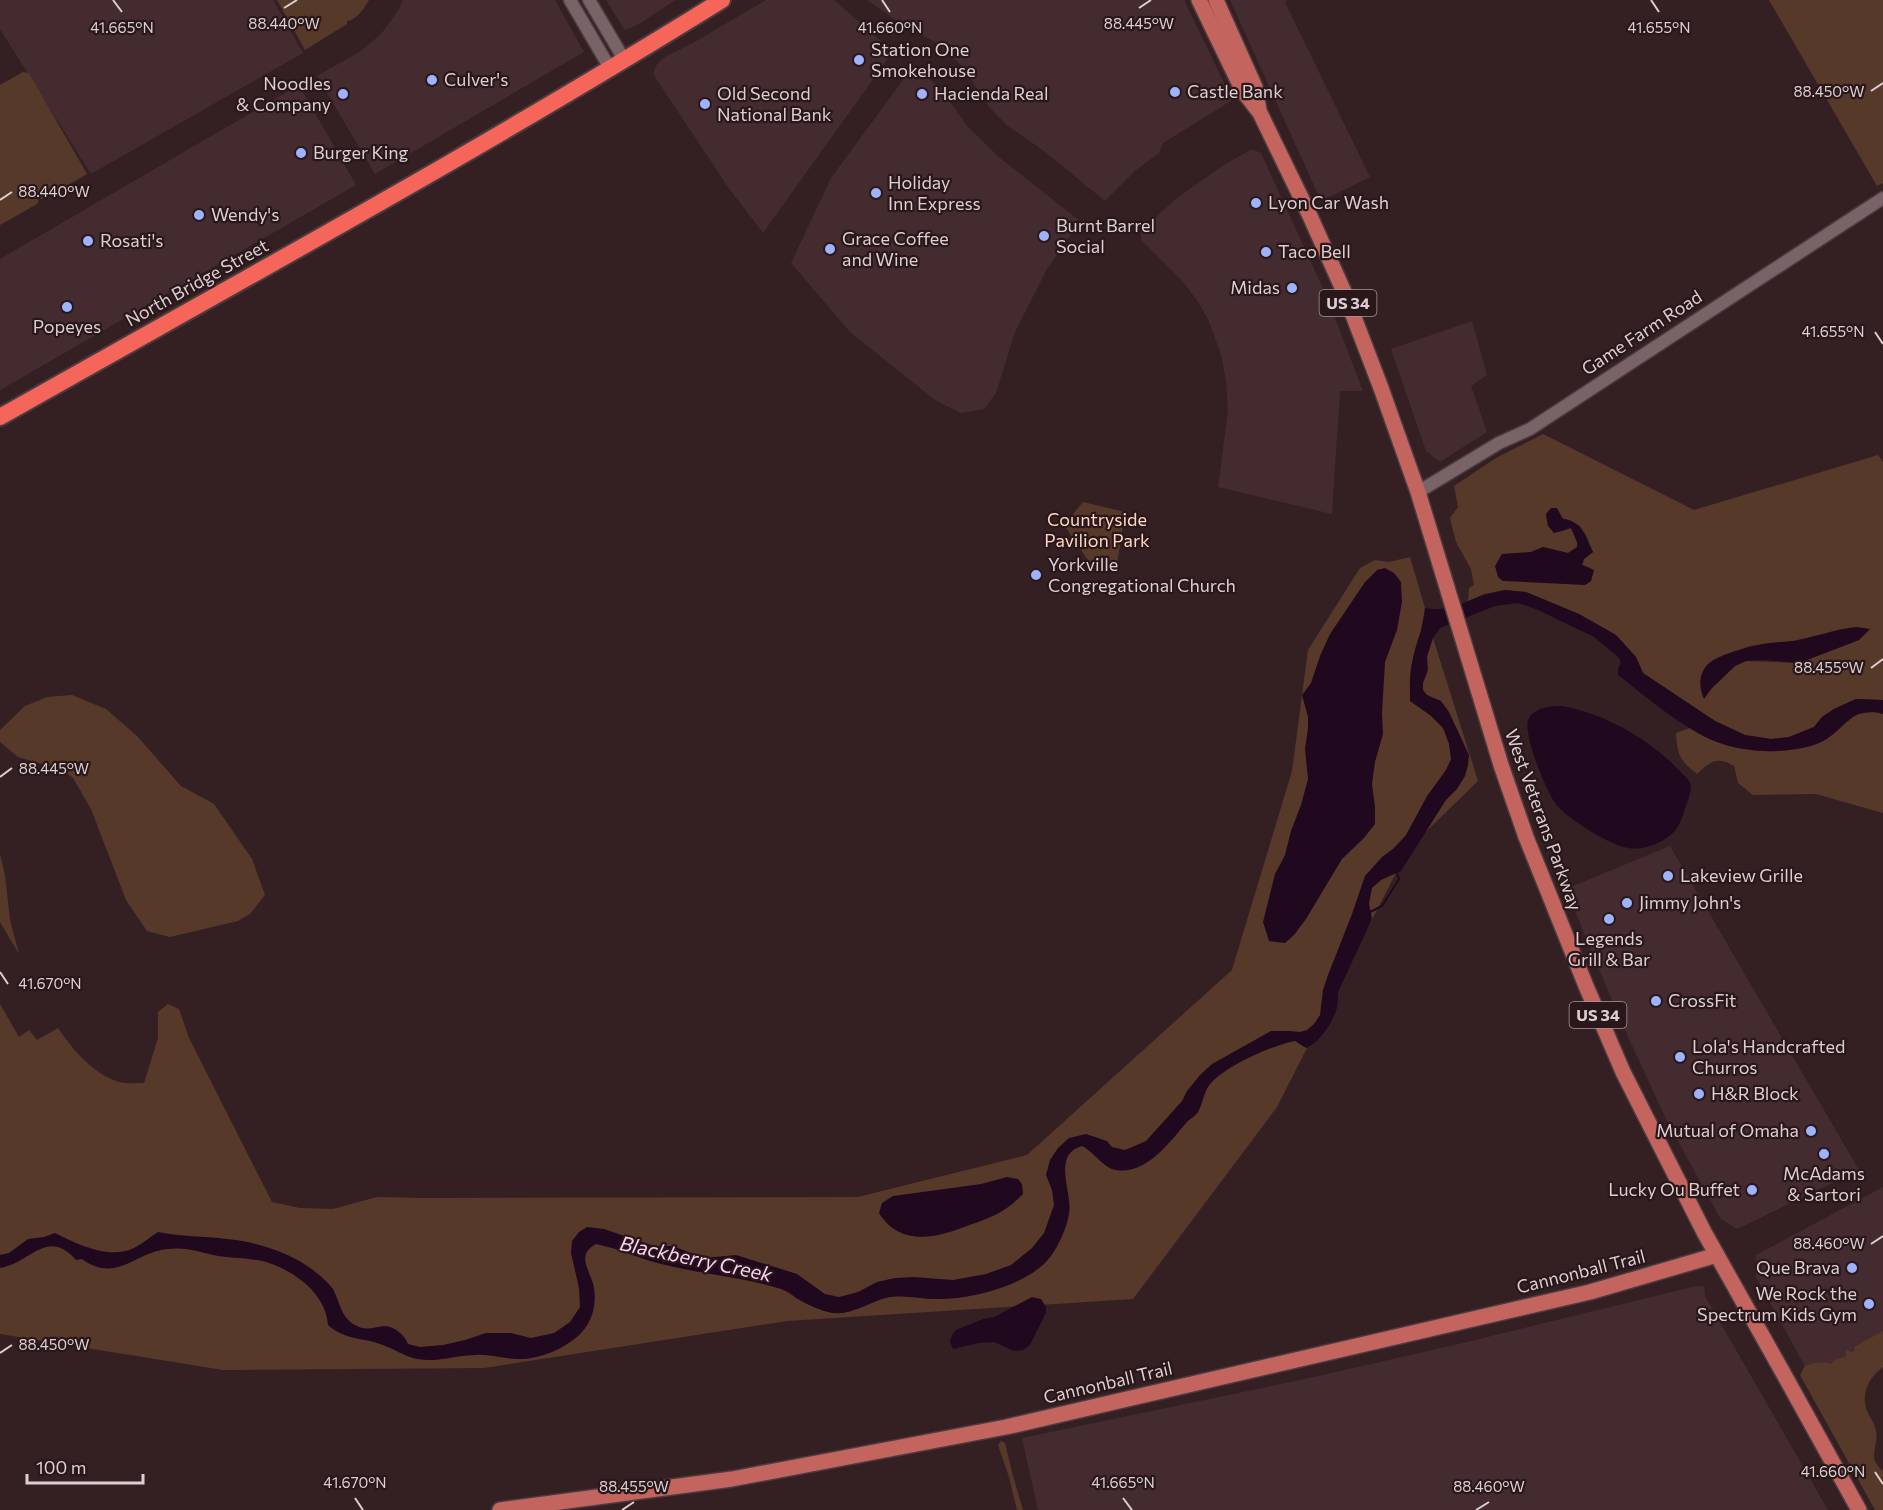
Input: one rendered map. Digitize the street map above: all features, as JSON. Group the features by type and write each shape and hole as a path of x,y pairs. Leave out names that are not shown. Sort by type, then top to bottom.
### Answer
{"highway":[{"name":"North Bridge Street","path":"0,417 618,65 722,0"}],"main road":[{"name":"West Veterans Parkway","path":"1200,0 1243,91 1260,113 1345,294 1418,492 1448,595 1519,817 1623,1072 1717,1255 1858,1510"},
{"name":"West Veterans Parkway","path":"1216,0 1255,87 1260,113"},
{"name":"Cannonball Trail","path":"500,1510 732,1479 1006,1427 1590,1292 1717,1255"}],"street":[{"path":"570,0 618,65"},
{"path":"589,0 618,65"},
{"name":"Game Farm Road","path":"1418,492 1499,443 1530,429 1883,198"}],"shaded area":[{"path":"0,0 273,0 303,53 91,174 0,29"},
{"path":"403,0 555,0 584,52 375,174 317,76 361,51 381,34"},
{"path":"606,0 675,0 639,24 625,30"},
{"path":"766,0 834,0 889,48 889,57 763,233 728,187 653,74 657,64 665,57"},
{"path":"867,0 1184,0 1231,101 1163,143 1159,153 1136,170 1105,201 1044,151 1008,126 990,108 962,66 937,43 903,25"},
{"path":"1230,0 1288,0 1285,2 1370,177 1321,201"},
{"path":"914,65 941,89 967,126 1000,158 1080,221 1047,269 1015,332 996,393 984,409 961,413 935,400 850,332 791,263 831,178"},
{"path":"299,85 356,185 0,390 0,259"},
{"path":"1252,149 1261,153 1327,297 1363,391 1340,391 1332,514 1218,487 1228,411 1221,354 1208,319 1198,302 1185,284 1141,240 1144,228 1177,198 1224,165"},
{"path":"1472,321 1487,375 1471,386 1487,432 1440,462 1426,451 1391,349"},
{"path":"1670,846 1859,1170 1737,1229 1720,1218 1667,1121 1618,1015 1566,889"},
{"path":"1883,1187 1883,1340 1812,1379 1756,1277 1756,1255"},
{"path":"1704,1286 1705,1296 1828,1510 1038,1510 1022,1438 1305,1379"}],"green space":[{"path":"277,0 369,0 360,13 347,21 347,24 305,50"},
{"path":"1769,0 1883,0 1883,183 1877,186"},
{"path":"23,72 29,73 87,174 48,197 39,199 37,204 0,225 0,85"},
{"path":"1543,434 1694,510 1878,455 1883,462 1883,700 1856,699 1822,717 1814,727 1789,737 1771,739 1745,735 1715,721 1643,673 1636,657 1616,635 1579,614 1526,592 1505,590 1484,594 1468,601 1469,588 1474,585 1471,569 1456,542 1450,518 1458,507 1454,486 1496,458","holes":["1546,514 1570,520 1580,526 1593,552 1584,559 1582,565 1591,568 1594,573 1503,581 1522,554 1543,547 1568,553 1578,547 1571,528 1559,532 1548,526","1842,629 1859,640 1799,663 1746,661 1735,666 1704,698 1725,655 1750,646 1794,641"]},
{"name":"Countryside Pavilion Park","path":"1083,502 1125,512 1116,571 1094,569 1064,525"},
{"path":"1410,557 1425,608 1421,630 1433,638 1478,781 1408,849 1277,1107 1133,1299 787,1321 484,1368 223,1370 0,1334 0,1004 19,1037 29,1030 37,1040 58,1028 70,1045 92,1067 119,1082 128,1083 144,1083 158,1038 158,1012 168,1004 179,1009 189,1038 272,1202 300,1208 333,1209 377,1197 858,1197 1027,1155 1232,970 1292,771 1308,650 1360,568 1375,560 1389,562"},
{"path":"72,695 106,709 137,736 181,786 214,804 252,859 265,895 250,914 238,921 170,937 147,931 126,900 91,809 73,778 63,770 18,757 0,742 0,730 25,706 47,697"},
{"path":"1875,712 1883,714 1883,813 1816,794 1753,795 1738,783 1734,766 1723,761 1714,761 1697,774 1683,761 1677,746 1676,733 1690,728 1712,740 1741,749 1772,751 1803,748 1828,738 1852,716"},
{"path":"0,854 10,920 19,954 0,922"},
{"path":"1883,1331 1883,1367 1873,1376 1865,1393 1868,1413 1876,1431 1874,1457 1883,1471 1883,1510 1875,1510 1800,1375 1805,1366 1818,1363 1831,1364 1834,1360 1847,1356 1845,1352 1848,1350 1851,1353 1855,1350 1854,1347"},
{"path":"1001,1441 1005,1443 1023,1510 1017,1510 998,1445"}],"water":[{"path":"1551,508 1557,508 1563,519 1575,523 1585,535 1593,552 1584,559 1582,565 1594,570 1591,581 1585,585 1503,581 1498,577 1495,566 1502,554 1531,552 1543,547 1568,553 1577,547 1571,528 1554,533 1548,526 1546,514"},
{"path":"1385,568 1394,573 1401,582 1402,602 1397,630 1385,662 1383,734 1372,784 1375,824 1342,859 1294,935 1285,943 1269,941 1263,922 1275,874 1285,855 1308,779 1305,749 1308,717 1302,695 1311,683 1330,634 1365,582 1377,570"},
{"name":"Blackberry Creek","path":"1505,590 1526,592 1579,614 1616,635 1636,657 1643,673 1715,721 1745,735 1771,739 1789,737 1814,727 1822,717 1834,709 1856,699 1883,700 1883,714 1873,712 1858,715 1828,738 1809,746 1780,751 1743,749 1705,737 1679,722 1618,675 1621,662 1594,637 1538,610 1518,603 1495,606 1440,628 1433,638 1427,657 1428,670 1423,690 1427,695 1441,701 1449,712 1469,755 1465,776 1446,800 1401,871 1381,880 1372,888 1369,904 1372,919 1338,992 1337,1008 1329,1025 1321,1037 1306,1048 1295,1041 1285,1043 1263,1051 1220,1075 1207,1088 1197,1114 1156,1156 1137,1167 1127,1170 1111,1169 1082,1146 1073,1151 1067,1157 1065,1166 1069,1214 1062,1236 1051,1256 1041,1266 1014,1283 982,1293 950,1299 892,1297 848,1312 834,1313 767,1285 660,1264 596,1244 586,1254 585,1259 593,1282 594,1309 586,1327 571,1342 549,1353 525,1359 469,1355 424,1360 413,1358 376,1342 341,1334 328,1325 322,1304 309,1287 282,1268 258,1260 174,1249 156,1251 115,1268 105,1268 94,1266 82,1259 76,1260 66,1251 56,1247 47,1247 0,1268 0,1255 9,1253 28,1239 55,1233 93,1249 114,1252 134,1248 158,1232 249,1242 283,1253 313,1270 333,1289 344,1315 352,1323 364,1328 384,1326 395,1329 402,1334 408,1344 420,1347 443,1345 486,1333 511,1333 531,1338 554,1333 570,1322 580,1307 579,1288 571,1253 572,1241 579,1232 587,1227 604,1229 654,1246 673,1246 704,1258 736,1255 797,1274 825,1294 839,1297 858,1292 877,1282 895,1278 953,1280 986,1274 1011,1265 1032,1248 1044,1233 1054,1205 1052,1190 1046,1175 1050,1160 1069,1138 1086,1134 1107,1141 1112,1147 1125,1150 1146,1141 1182,1101 1200,1075 1212,1064 1271,1031 1300,1032 1314,1024 1320,1015 1323,990 1365,876 1406,835 1427,796 1451,759 1449,744 1443,728 1410,701 1411,668 1425,608 1447,608"},
{"path":"1857,627 1870,629 1859,640 1799,663 1764,660 1746,661 1735,666 1704,699 1700,686 1702,672 1713,660 1737,650 1769,643 1801,640"},
{"path":"1562,706 1595,715 1641,738 1668,759 1687,778 1691,786 1688,801 1682,819 1673,833 1655,844 1641,848 1628,848 1600,837 1560,809 1546,786 1531,747 1527,725 1529,718 1536,711"},
{"path":"1007,1177 1018,1179 1022,1184 1023,1194 1017,1200 990,1217 943,1234 919,1237 908,1235 897,1231 879,1213 882,1203 893,1196 981,1184"},
{"path":"1032,1297 1041,1299 1046,1307 1046,1313 1030,1345 1023,1350 1014,1351 994,1342 953,1349 950,1342 956,1330 994,1317"}],"waterway":[{"path":"1368,913 1382,906 1399,879 1397,872"}],"place":[{"name":"Station One Smokehouse","path":"859,60"},
{"name":"Culver's","path":"432,80"},
{"name":"Castle Bank","path":"1175,92"},
{"name":"Noodles & Company","path":"343,94"},
{"name":"Hacienda Real","path":"922,94"},
{"name":"Old Second National Bank","path":"705,104"},
{"name":"Burger King","path":"301,153"},
{"name":"Holiday Inn Express","path":"876,193"},
{"name":"Lyon Car Wash","path":"1256,203"},
{"name":"Wendy's","path":"199,215"},
{"name":"Burnt Barrel Social","path":"1044,236"},
{"name":"Rosati's","path":"88,241"},
{"name":"Grace Coffee and Wine","path":"830,249"},
{"name":"Taco Bell","path":"1266,252"},
{"name":"Midas","path":"1292,288"},
{"name":"Popeyes","path":"67,307"},
{"name":"Yorkville Congregational Church","path":"1036,575"},
{"name":"Lakeview Grille","path":"1668,876"},
{"name":"Jimmy John's","path":"1627,903"},
{"name":"Legends Grill & Bar","path":"1609,919"},
{"name":"CrossFit","path":"1656,1001"},
{"name":"Lola's Handcrafted Churros","path":"1680,1057"},
{"name":"H&R Block","path":"1699,1094"},
{"name":"Mutual of Omaha","path":"1811,1131"},
{"name":"McAdams & Sartori","path":"1824,1154"},
{"name":"Lucky Ou Buffet","path":"1752,1190"},
{"name":"Que Brava","path":"1852,1268"},
{"name":"We Rock the Spectrum Kids Gym","path":"1869,1304"}]}
